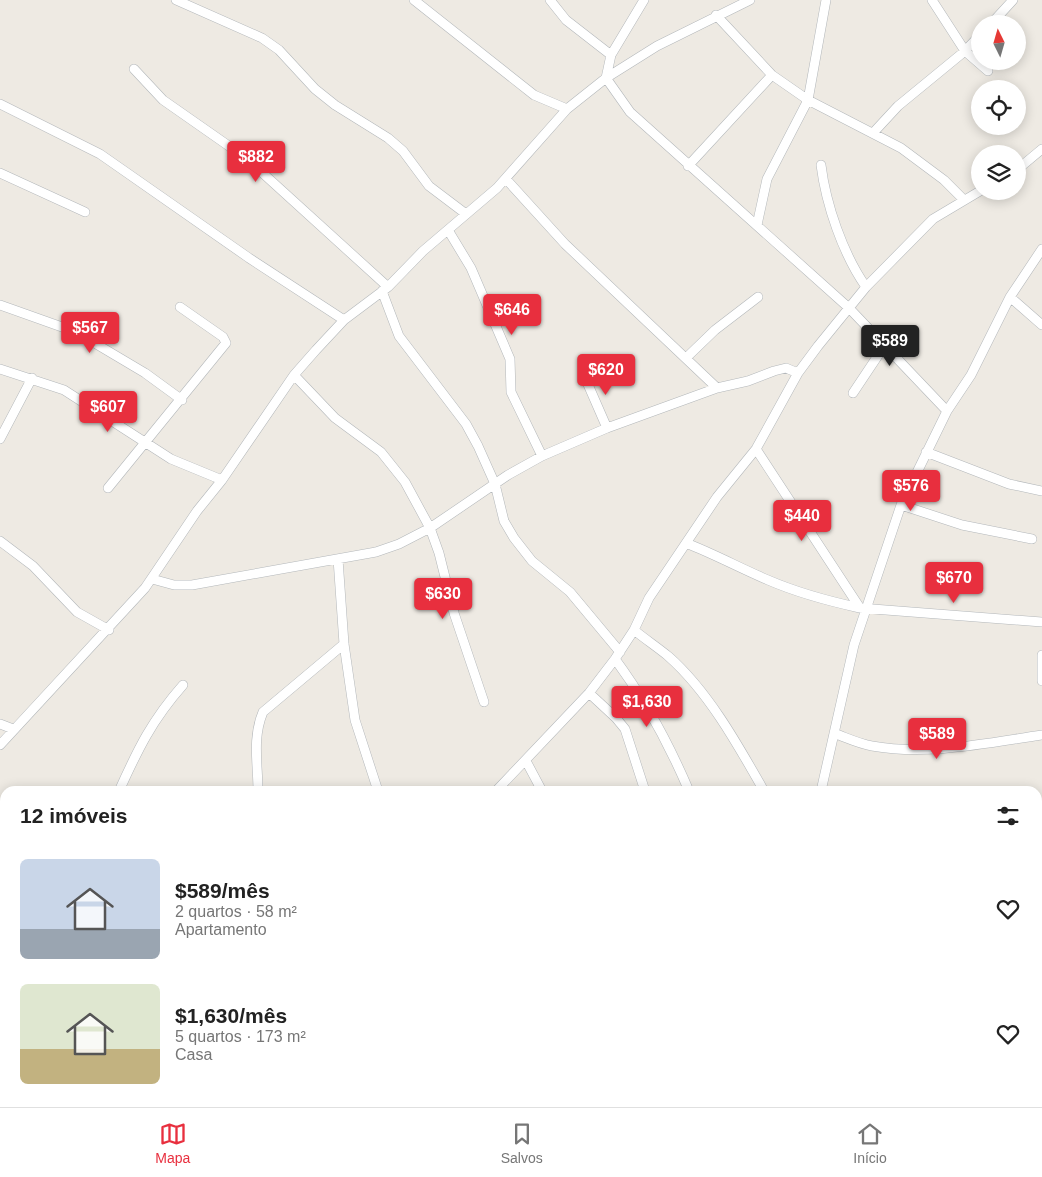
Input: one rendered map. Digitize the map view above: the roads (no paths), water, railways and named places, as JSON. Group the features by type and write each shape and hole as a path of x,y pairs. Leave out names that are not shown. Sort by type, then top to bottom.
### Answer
{"street":[{"path":"176,0 262,38 279,50 315,89 335,105 388,138 403,151 429,186 466,214"},
{"path":"414,0 534,95 567,109"},
{"path":"550,0 566,20 611,54"},
{"path":"644,0 611,54 606,78 630,112 688,166 849,308 948,411"},
{"path":"0,745 13,729 109,630 152,579 197,511 222,480 294,375 344,320 385,289 506,179 567,109 606,78 657,46 716,15 750,0"},
{"path":"757,225 767,179 808,100 826,0"},
{"path":"932,0 965,51 988,72"},
{"path":"999,15 1013,0"},
{"path":"716,15 772,75 808,100 901,148 923,164 964,200"},
{"path":"873,133 906,99 971,45"},
{"path":"134,69 163,100 246,158 385,289 398,336 466,424 495,484 504,520 514,538 532,561 570,592 617,656 658,723 687,786"},
{"path":"688,166 772,75"},
{"path":"0,104 100,154 249,258 344,320"},
{"path":"1026,162 1042,148"},
{"path":"821,165 827,201 848,258 866,287"},
{"path":"0,173 84,212"},
{"path":"506,179 565,244 687,357 717,388"},
{"path":"501,786 590,693 617,656 634,630 649,598 718,497 756,449 798,373 849,308 866,287 933,219 971,196"},
{"path":"448,230 471,268 510,359 511,392 542,456"},
{"path":"822,786 836,734 862,608 901,505 926,452 948,411 971,375 1010,298 1042,249"},
{"path":"687,357 715,330 758,297"},
{"path":"1010,298 1042,325"},
{"path":"0,305 76,332 145,373 182,400"},
{"path":"108,488 182,400 226,343 223,337 180,307"},
{"path":"853,393 885,344"},
{"path":"152,579 174,585 192,585 376,552 399,544 430,528 495,484 542,456 606,428 717,388 786,368 798,373"},
{"path":"0,369 32,378 80,399 170,459 222,480"},
{"path":"583,373 606,428"},
{"path":"294,375 335,418 381,452 392,463 405,482 430,528 439,553 460,632 484,702"},
{"path":"0,439 32,378"},
{"path":"756,449 862,608"},
{"path":"926,452 1009,484 1042,491"},
{"path":"901,505 962,525 1032,539"},
{"path":"0,540 33,566 77,612 109,630"},
{"path":"686,543 808,595 862,608 1042,622"},
{"path":"338,559 344,644 355,720 376,786"},
{"path":"634,630 668,656 697,688 722,722 761,786"},
{"path":"258,786 256,742 258,725 263,712 344,644"},
{"path":"1042,655 1042,681"},
{"path":"121,786 144,736 164,706 183,684"},
{"path":"590,693 625,729 642,786"},
{"path":"0,724 13,729"},
{"path":"836,734 872,746 931,748 968,746 1042,735"},
{"path":"526,761 539,786"},
{"path":"811,1107 820,1107"}]}
